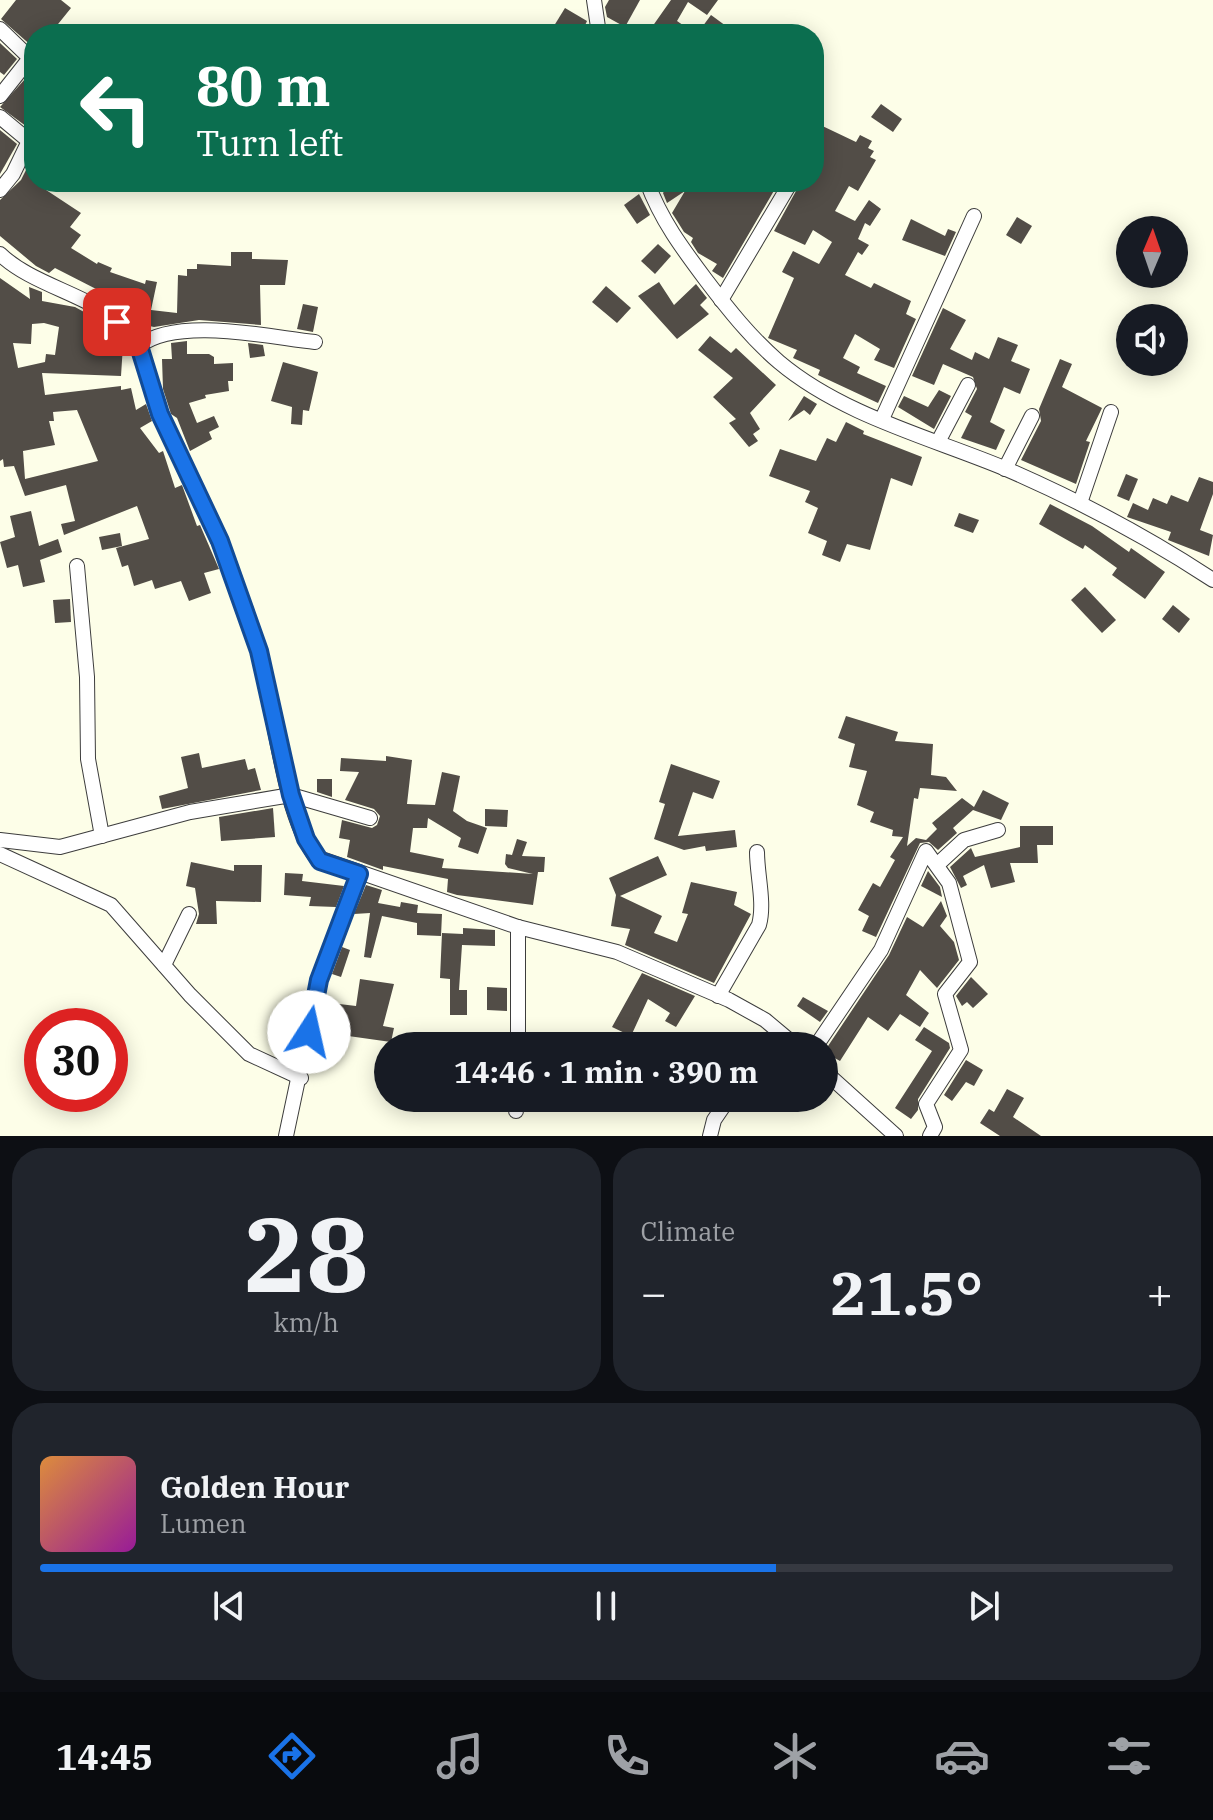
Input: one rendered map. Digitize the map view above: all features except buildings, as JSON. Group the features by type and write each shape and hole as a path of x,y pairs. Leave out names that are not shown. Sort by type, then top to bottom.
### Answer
{"street":[{"path":"594,0 598,24"},
{"path":"0,29 24,52"},
{"path":"0,96 24,66"},
{"path":"0,117 24,137"},
{"path":"0,190 13,174 24,151"},
{"path":"652,192 672,235 721,300 743,327 790,370 831,397 1080,503 1138,532 1213,580"},
{"path":"721,300 785,192"},
{"path":"882,419 974,216"},
{"path":"2,262 89,304 126,328 139,346 160,414 220,541 259,651 291,795 316,857 518,927 617,952 718,996 765,1020 778,1032"},
{"path":"139,346 150,337 202,330 315,342"},
{"path":"938,442 968,385"},
{"path":"1080,503 1111,412"},
{"path":"1005,469 1032,416"},
{"path":"77,566 87,677 88,759 102,836"},
{"path":"0,840 60,847 190,812 291,795 370,818"},
{"path":"938,864 968,838 998,830"},
{"path":"825,1032 881,950 923,851 938,864 959,909 970,962 945,994 961,1050 926,1104 935,1127 930,1136"},
{"path":"718,996 759,925 763,912 757,884 757,852"},
{"path":"0,854 111,905 249,1054 301,1078"},
{"path":"286,1136 301,1078 319,980 359,874"},
{"path":"164,965 189,914"},
{"path":"518,927 518,1032"},
{"path":"838,1084 896,1136"},
{"path":"710,1136 719,1112"}],"route":[{"path":"117,322 126,328 139,346 160,414 220,541 259,651 291,795 311,851 320,861 359,874 326,957 309,1032"}]}
